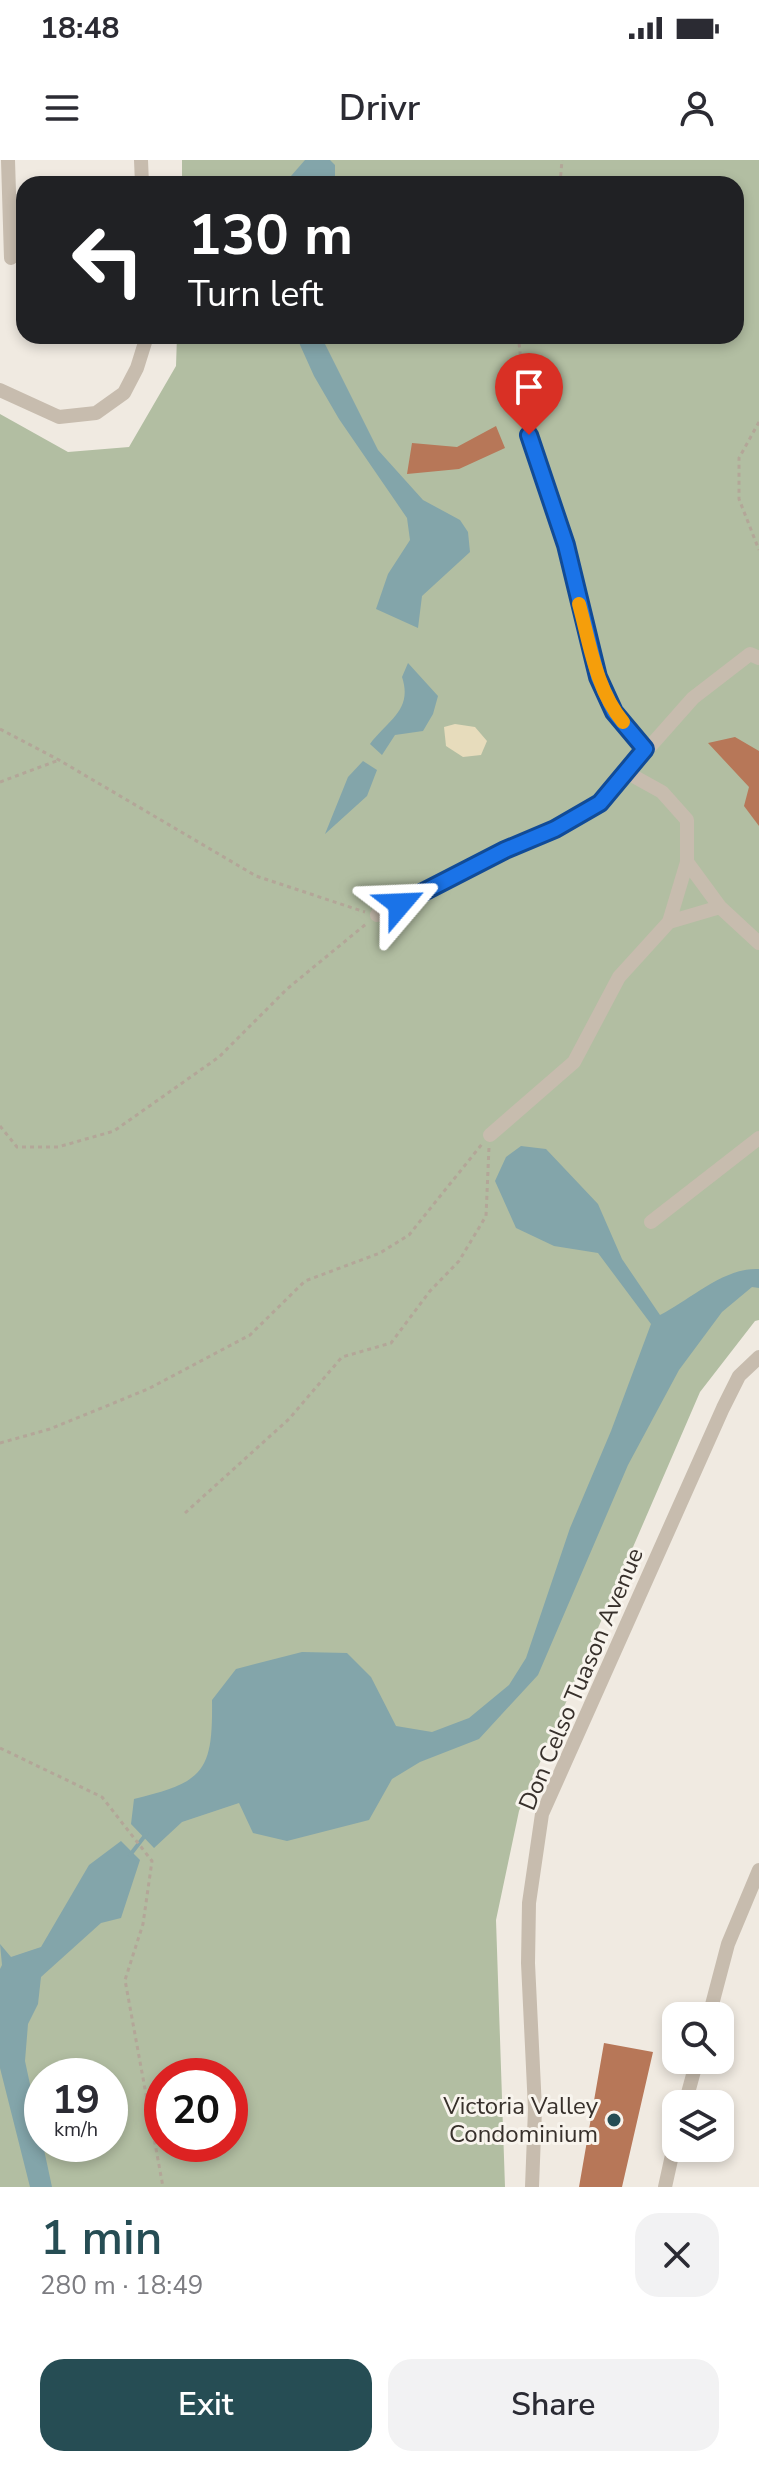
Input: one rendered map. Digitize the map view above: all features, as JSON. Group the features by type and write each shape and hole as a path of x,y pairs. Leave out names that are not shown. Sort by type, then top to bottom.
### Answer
{"street":[{"path":"8,160 11,258"},
{"path":"0,390 59,417 96,413 124,393 144,344"},
{"path":"529,435 566,545 598,677 614,712 645,749"},
{"path":"377,915 505,850 555,829 600,803 693,698 750,654 759,658"},
{"path":"490,1135 574,1062 619,977 669,922 687,862 687,820 662,792 626,772"},
{"path":"687,862 720,907 759,943"},
{"path":"669,922 720,907"},
{"path":"651,1222 759,1138"},
{"name":"Don Celso Tuason Avenue","path":"532,2187 535,2109 528,1933 529,1903 542,1814 723,1408 739,1376 759,1357"},
{"path":"713,2002 728,1944 759,1870"},
{"path":"665,2187 668,2162"}],"path":[{"path":"519,344 529,435"},
{"path":"759,422 739,458 739,499 759,550"},
{"path":"0,729 59,760 256,876 377,915"},
{"path":"0,782 59,760"},
{"path":"0,1126 17,1147 58,1147 114,1131 219,1057 287,989 377,915"},
{"path":"0,1443 50,1429 148,1389 250,1335 305,1281 380,1253 409,1235 490,1135"},
{"path":"185,1513 289,1419 342,1357 391,1343 430,1291 459,1261 486,1216 490,1135"},
{"path":"0,1748 102,1797 116,1811 152,1861 143,1924 125,1980 163,2187"}],"green space":[{"path":"182,160 759,160 759,1320 755,1321 700,1392 519,1811 496,1920 505,2187 0,2187 0,414 68,452 129,447 176,366 177,344 744,344 744,176 182,176"}],"sand":[{"path":"455,724 475,727 487,741 481,755 463,757 446,746 444,727"}],"water":[{"path":"305,160 330,160 335,165 335,176 291,176"},
{"path":"300,344 325,344 378,450 423,500 460,520 468,532 470,552 422,596 418,628 376,609 388,574 410,540 407,518 339,419"},
{"path":"408,663 438,696 433,714 423,731 395,735 382,755 370,744 401,706 405,688 402,677"},
{"path":"363,761 377,770 367,796 325,834 348,777"},
{"path":"521,1146 546,1149 598,1204 622,1259 660,1315 733,1273 759,1269 759,1288 752,1287 722,1312 679,1370 628,1465 538,1675 479,1739 420,1762 392,1779 369,1820 287,1841 253,1833 239,1803 182,1822 154,1848 131,1824 134,1799 176,1786 200,1770 210,1743 212,1700 236,1669 302,1652 347,1653 371,1677 396,1726 432,1732 469,1718 509,1685 526,1658 570,1528 651,1324 598,1253 554,1246 516,1228 495,1181 506,1157"},
{"path":"121,1841 140,1860 121,1918 101,1923 41,1977 38,2004 28,2024 24,2058 24,2162 47,2162 52,2187 30,2187 0,2068 0,1944 11,1957 41,1947 89,1865"}],"building":[{"path":"496,426 505,448 459,469 407,474 412,443 457,447"},
{"path":"735,737 759,751 759,826 744,806 749,787 708,743"},
{"name":"Victoria Valley Condominium","path":"604,2043 653,2052 622,2187 579,2187"}],"waterway":[{"path":"130,1855 147,1833"}],"slow traffic":[{"path":"579,604 598,677 614,712 623,722"}],"place":[{"name":"Victoria Valley Condominium","path":"614,2120"}],"route":[{"path":"400,904 505,850 555,829 600,803 645,749 614,712 598,677 566,545 529,435"}]}
